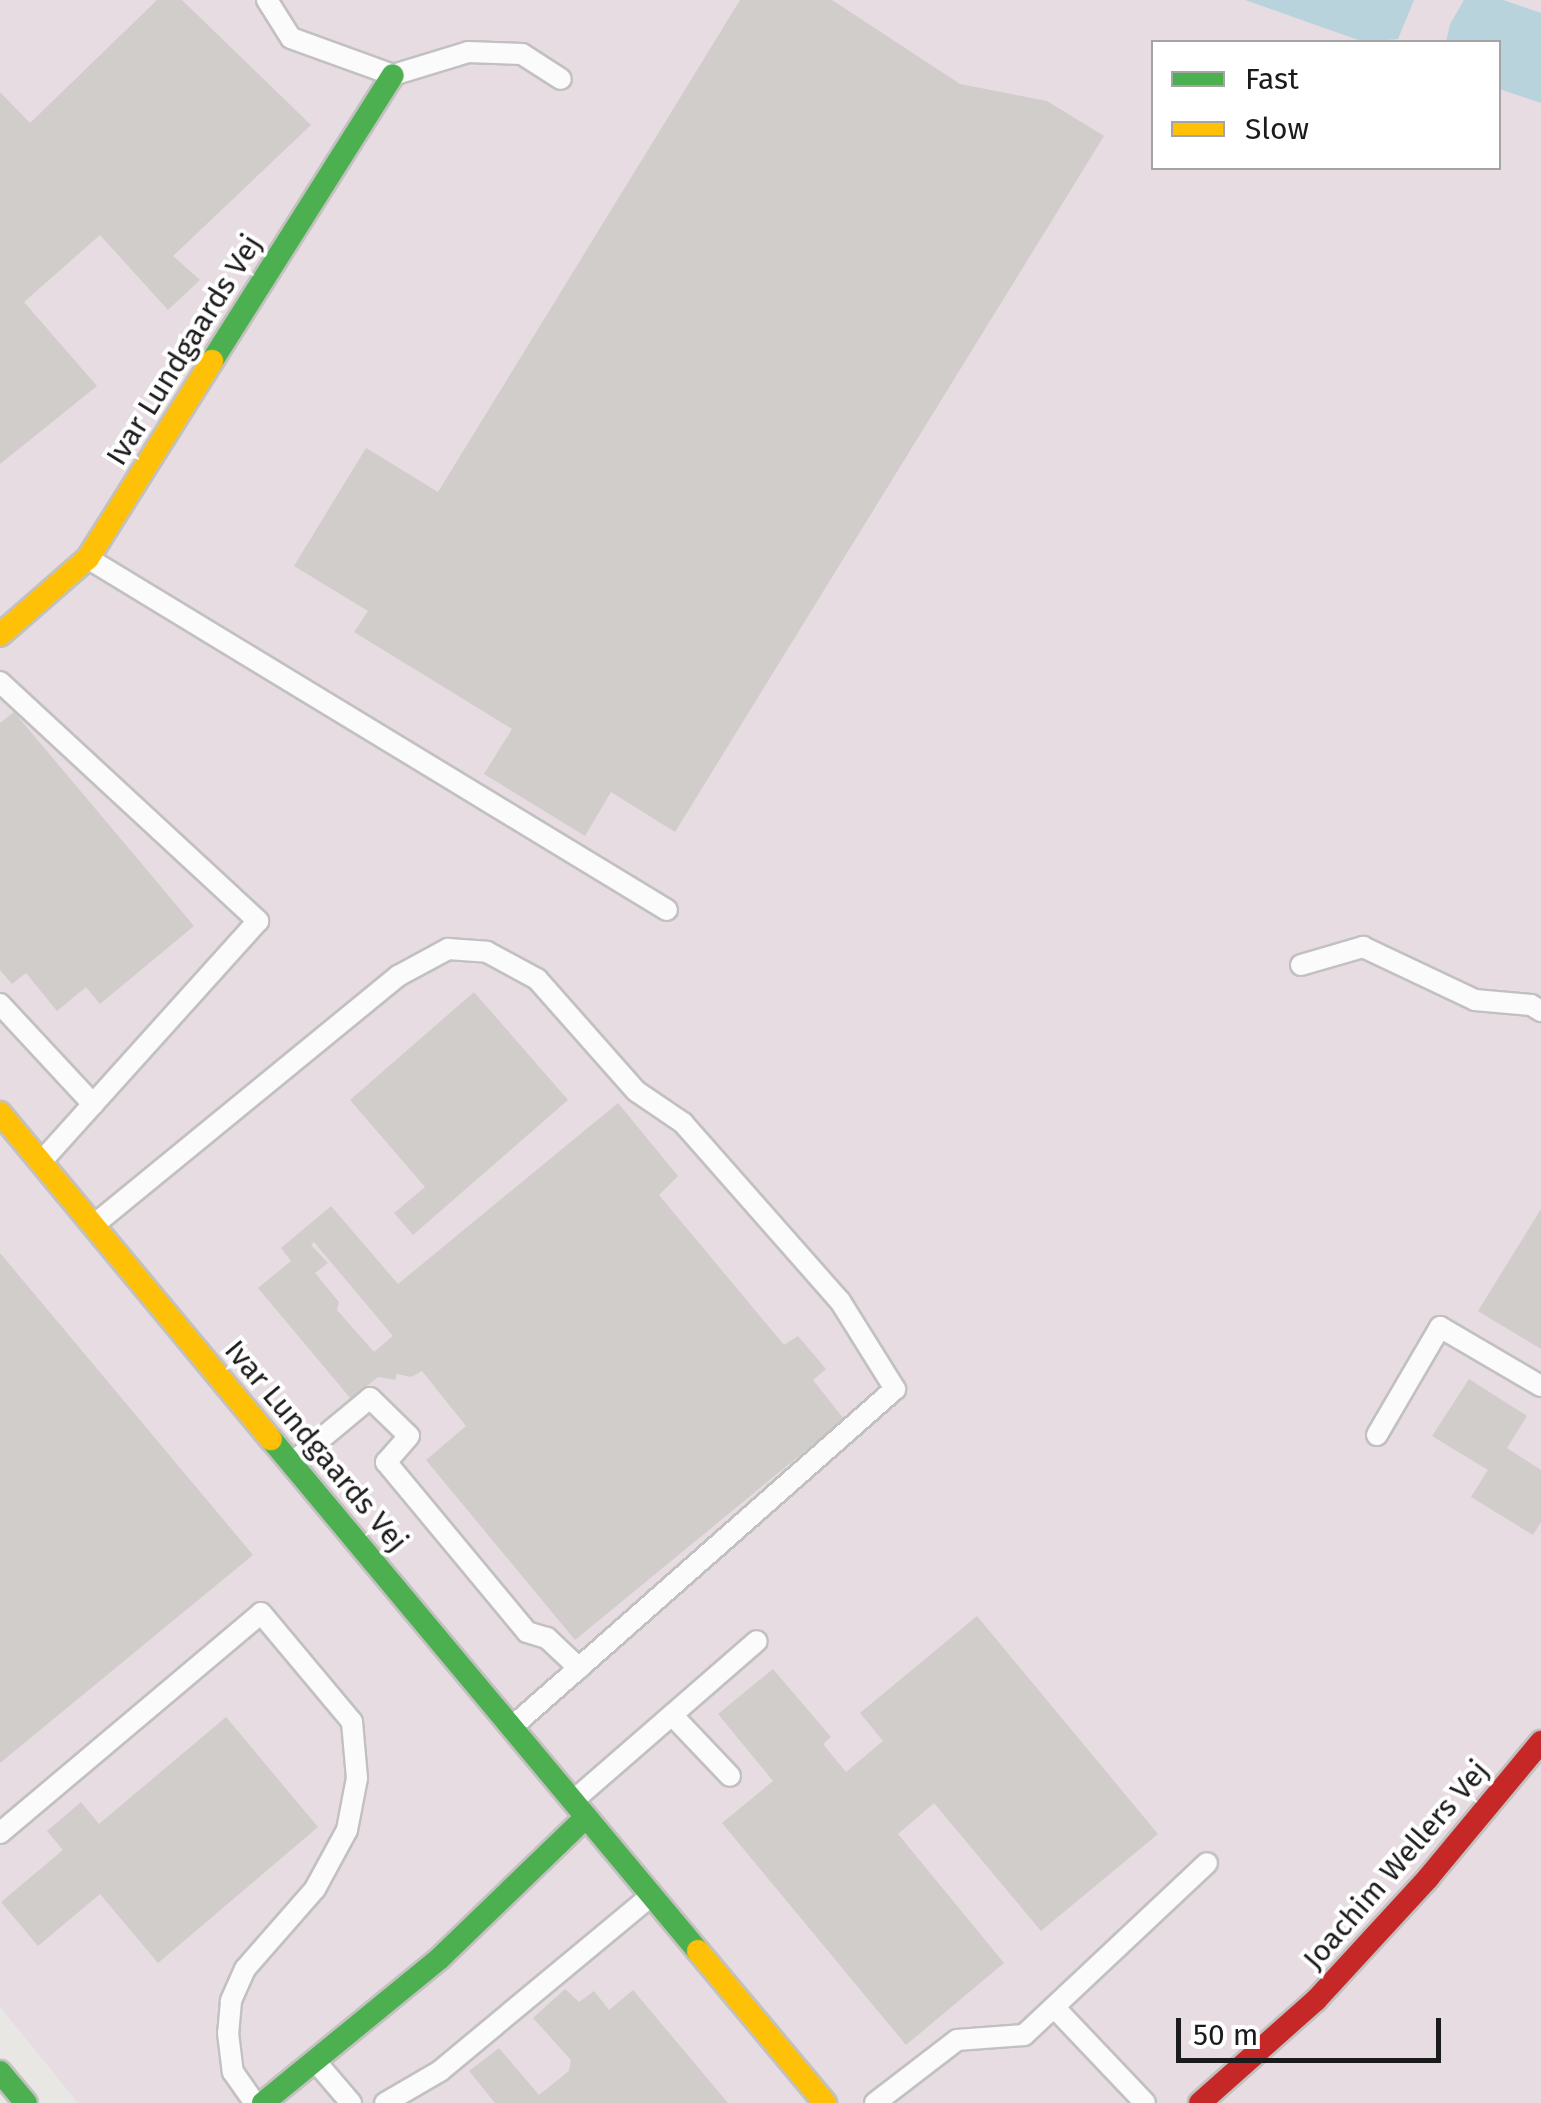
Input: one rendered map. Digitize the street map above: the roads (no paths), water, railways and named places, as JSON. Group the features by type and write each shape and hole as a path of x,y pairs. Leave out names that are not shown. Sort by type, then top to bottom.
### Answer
{"street":[{"name":"Ivar Lundgaards Vej","path":"0,636 88,558 393,75"},
{"name":"Ivar Lundgaards Vej","path":"0,1114 825,2103"},
{"name":"Joachim Wellers Vej","path":"1200,2103 1316,2000 1428,1878 1541,1742"},
{"path":"263,2103 438,1960 579,1809"},
{"path":"0,2072 26,2103"}],"lane":[{"path":"267,0 291,38 393,75 468,52 504,53 522,54 562,80"},
{"path":"88,558 667,910"},
{"path":"0,682 258,921 41,1162"},
{"path":"1301,965 1363,947 1475,1000 1531,1005 1541,1011"},
{"path":"93,1225 398,976 448,949 486,952 538,979 636,1091 683,1123 840,1301 894,1389 512,1728"},
{"path":"0,1004 93,1104"},
{"path":"1377,1435 1440,1327 1541,1386"},
{"path":"292,1464 370,1398 409,1436 386,1462 527,1632 547,1638 579,1668"},
{"path":"0,1833 261,1613 352,1722 357,1778 347,1830 315,1889 245,1969 231,2001 228,2033 233,2072 254,2103"},
{"path":"579,1809 672,1715 757,1641"},
{"path":"672,1715 730,1776"},
{"path":"875,2103 957,2040 1024,2036 1207,1863"},
{"path":"385,2103 440,2071 652,1895"},
{"path":"1054,2008 1145,2103"},
{"path":"314,2060 351,2103"},
{"path":"1224,2083 1243,2103"}],"water":[{"path":"1245,0 1414,0 1398,39 1358,40"},
{"path":"1464,0 1503,0 1541,13 1541,103 1501,90 1501,40 1446,40 1450,24"}]}
